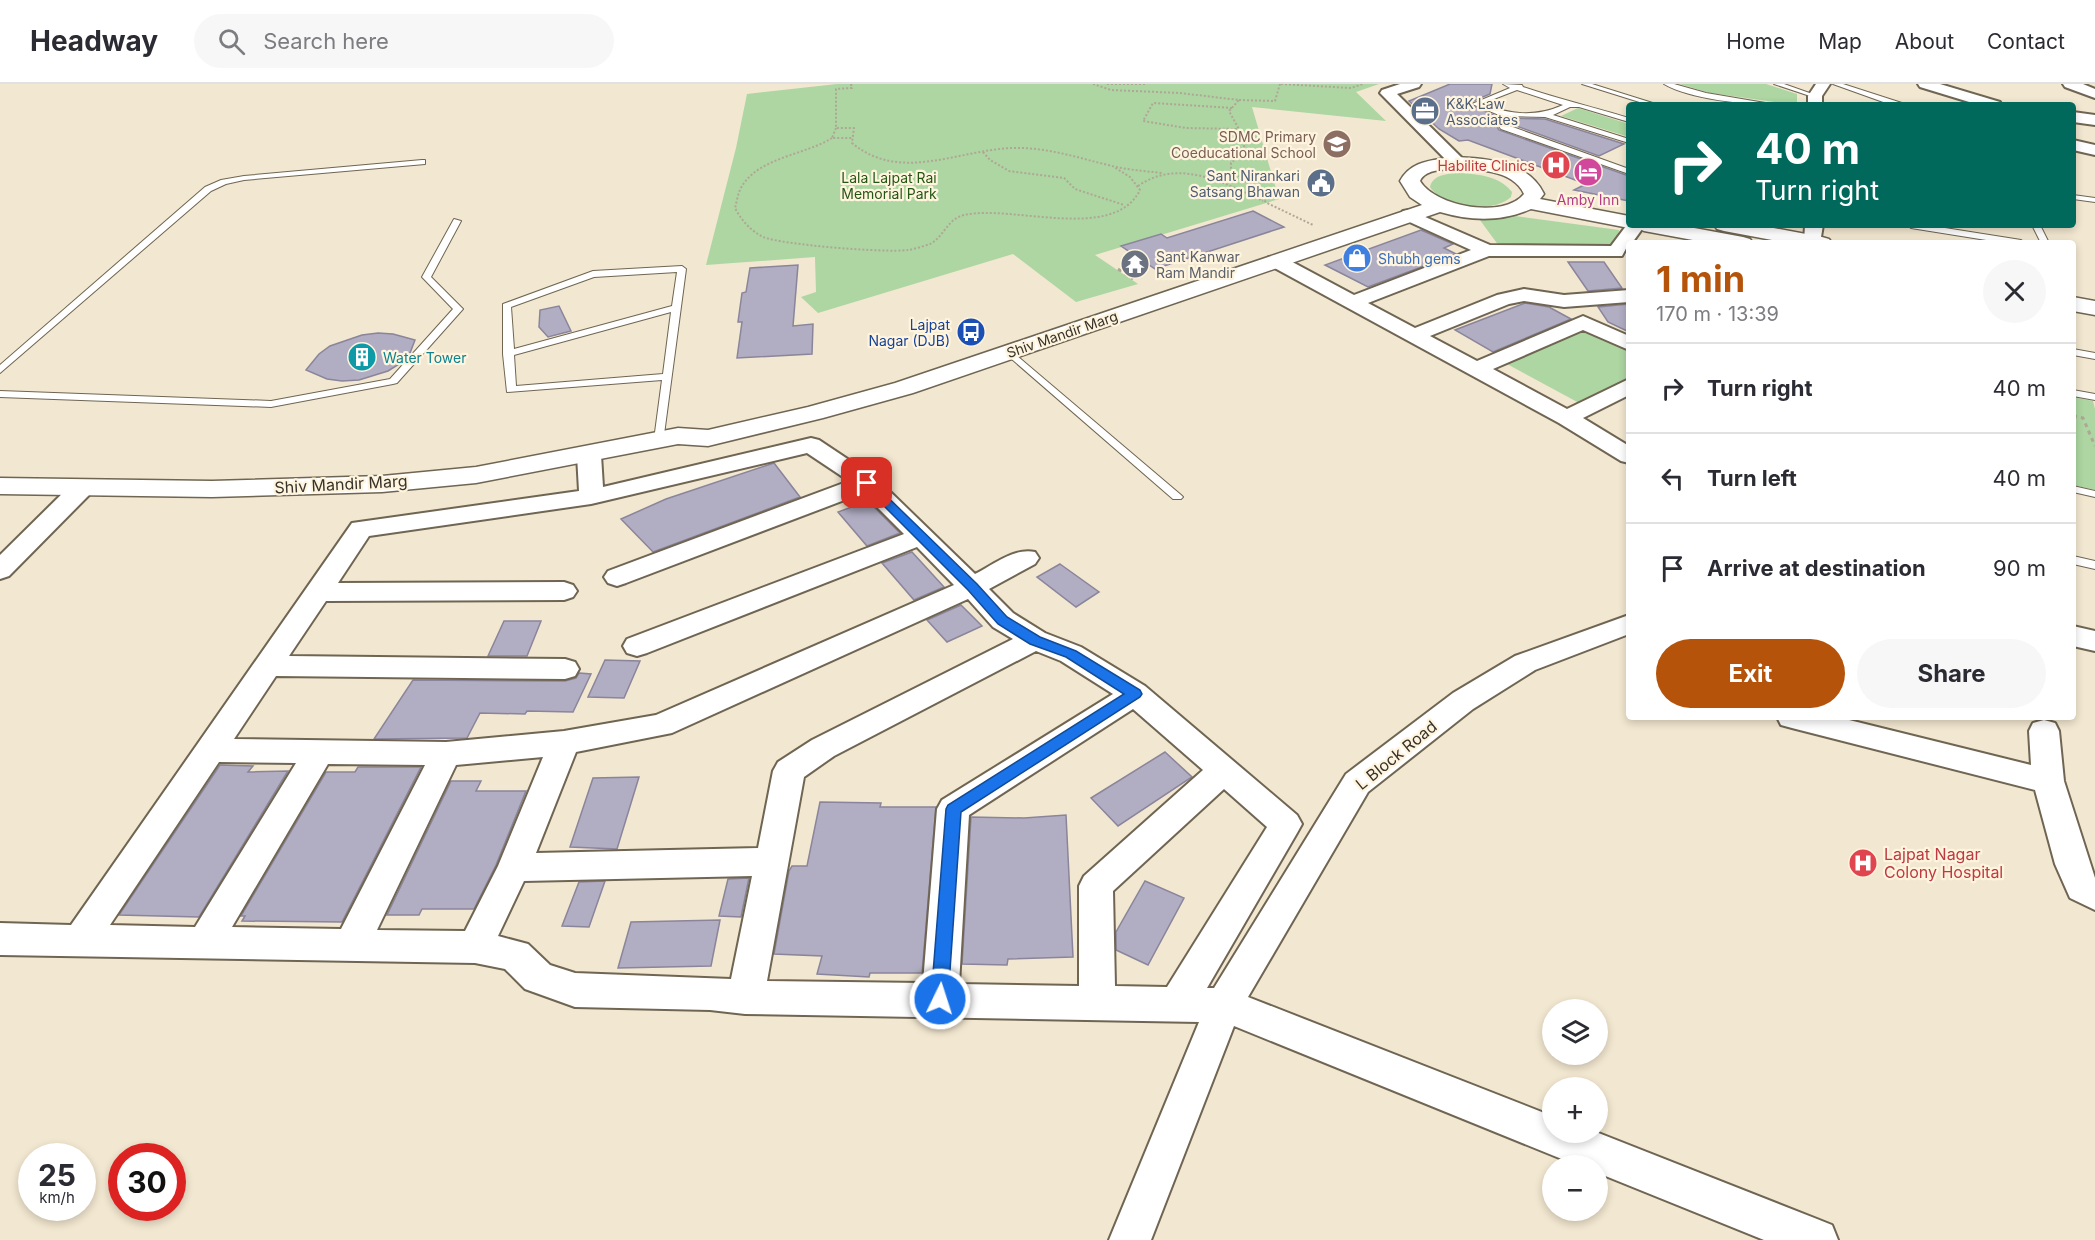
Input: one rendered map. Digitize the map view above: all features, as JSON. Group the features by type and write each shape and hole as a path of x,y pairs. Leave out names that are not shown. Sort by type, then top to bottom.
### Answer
{"street":[{"path":"1414,84 1386,93 1458,163"},
{"path":"1925,84 1985,102"},
{"path":"1949,91 1966,84"},
{"path":"2070,84 2095,94"},
{"path":"2076,117 2095,120"},
{"path":"2076,146 2095,150"},
{"path":"1487,250 1424,206 1411,184 1410,180 1414,173 1432,165 1458,163 1485,165 1507,171 1524,180 1531,196"},
{"path":"1424,206 1490,213 1518,209 1531,196"},
{"path":"1531,196 1626,207"},
{"path":"1531,196 1626,221"},
{"name":"Shiv Mandir Marg","path":"669,439 701,424 891,375 1325,230 1424,206"},
{"name":"Shiv Mandir Marg","path":"0,486 212,489 382,484 476,475 669,439 708,438 814,413 904,388 1276,261 1424,206"},
{"path":"1660,228 1726,240"},
{"path":"1749,228 1816,236"},
{"path":"1353,302 1487,250 1619,260 1626,246"},
{"path":"1276,261 1567,418 1626,454"},
{"path":"2076,287 2095,290"},
{"path":"1413,335 1504,299 1524,294 1564,301 1626,296"},
{"path":"2076,305 2095,308"},
{"path":"1476,369 1583,322 1626,343"},
{"path":"1567,418 1626,388"},
{"path":"80,941 362,529 591,497 811,445 867,483 1003,620 1035,640 1071,654 1135,694 1286,824 1178,1003"},
{"path":"589,455 591,497"},
{"path":"616,577 867,483"},
{"path":"0,570 82,488"},
{"path":"637,646 921,536"},
{"path":"211,750 446,754 564,743 661,725 972,587 1026,558"},
{"path":"319,592 564,591"},
{"name":"L Block Road","path":"1130,1240 1224,1005 1357,783 1463,701 1526,663 1626,625"},
{"path":"2076,637 2095,641"},
{"path":"745,997 789,771 823,748 1035,640"},
{"path":"268,666 565,669"},
{"path":"940,999 953,809 1135,694"},
{"path":"1804,720 2048,781"},
{"path":"2044,731 2048,781 2072,864 2082,888 2095,896"},
{"path":"475,947 514,867 564,743"},
{"path":"204,943 319,752"},
{"path":"351,946 446,754"},
{"path":"1097,1003 1095,886 1224,770"},
{"path":"514,867 773,862"},
{"path":"0,939 475,947 515,955 538,977 575,990 710,993 745,997 1224,1005 1817,1240"}],"lane":[{"path":"1506,84 1569,105 1579,105 1626,119"},
{"path":"1525,84 1475,104 1503,114 1546,115 1626,140"},
{"path":"1585,84 1646,102"},
{"path":"1667,84 1705,95 1753,102"},
{"path":"1777,84 1818,95"},
{"path":"1836,84 1884,102"},
{"path":"1546,115 1569,105"},
{"path":"1503,114 1499,121 1504,127 1626,171"},
{"path":"0,370 208,189 224,182 244,178 422,162"},
{"path":"2076,197 2095,200"},
{"path":"0,394 271,404 393,381 458,309 426,277 457,220"},
{"path":"1929,228 2003,240"},
{"path":"667,377 511,390 506,306 593,274 682,269 667,377 669,439"},
{"path":"508,354 676,308"},
{"path":"1010,353 1177,497"},
{"path":"2076,353 2095,356"},
{"path":"2076,394 2095,397"},
{"path":"2076,490 2095,494"},
{"path":"2076,561 2095,565"}],"path":[{"path":"851,84 852,88 836,89 836,128 832,138 819,147 769,165 749,176 741,187 735,208 740,217 757,233 766,238 832,247 896,251 916,249 932,243 952,220 964,215 991,213 1092,219 1110,215 1139,193 1138,186 1130,177 1114,166"},
{"path":"1094,84 1111,90 1275,101 1280,84 1351,88 1363,84"},
{"path":"1107,84 1145,84"},
{"path":"1239,100 1229,111 1246,140 1245,151 1231,163 1231,168 1267,203"},
{"path":"1232,108 1153,103 1143,121 1186,128 1238,129"},
{"path":"836,128 854,128 852,143 862,153 894,161 939,161 1008,148 1050,149 1114,166 1194,176 1219,182 1325,230"},
{"path":"832,138 852,138"},
{"path":"983,152 990,160 1015,172 1064,178 1075,189 1125,205"},
{"path":"1138,186 1162,173"},
{"path":"1118,269 1132,279"},
{"path":"2076,417 2083,418 2095,446"}],"green space":[{"name":"Lala Lajpat Rai Memorial Park","path":"837,84 1379,84 1356,92 1386,121 1252,107 1279,199 1095,255 1138,284 1076,302 1013,254 818,313 801,297 816,292 815,257 706,265 736,148 747,94"},
{"path":"1679,84 1766,84 1797,94 1797,102 1775,102 1710,93"},
{"path":"1578,108 1626,123 1626,136 1561,116"},
{"path":"1459,173 1495,179 1512,192 1511,197 1492,206 1469,207 1446,200 1430,187 1434,179 1438,177"},
{"path":"1477,216 1515,216 1619,230 1617,245 1499,246"},
{"path":"1584,329 1626,350 1626,382 1581,404 1507,364"},
{"path":"2076,398 2093,401 2095,409 2095,490 2076,486"}],"building":[{"path":"1450,84 1492,84 1490,94 1471,102 1470,105 1496,116 1493,121 1499,130 1626,175 1626,200 1574,190 1586,184 1468,140 1459,141 1439,129 1409,101"},
{"path":"1507,118 1545,119 1624,144 1599,156 1508,123"},
{"path":"1253,211 1284,227 1155,269 1121,246 1161,234 1167,238"},
{"path":"1421,230 1453,244 1444,248 1456,254 1368,287 1325,265"},
{"path":"1568,262 1604,262 1622,288 1588,291"},
{"path":"798,265 793,326 813,324 812,354 737,358 742,322 738,322 742,293 746,292 750,268"},
{"path":"1525,303 1549,307 1571,319 1493,352 1455,330"},
{"path":"1626,304 1626,331 1608,322 1598,307"},
{"path":"559,306 571,331 548,337 539,327 540,310"},
{"name":"Water Tower","path":"393,334 415,340 410,353 401,363 388,371 359,380 342,381 327,379 306,370 319,354 330,346 362,335"},
{"path":"774,463 800,497 653,552 621,519 666,499"},
{"path":"868,501 900,533 867,546 838,512"},
{"path":"912,552 944,587 914,600 882,563"},
{"path":"1060,564 1099,592 1076,607 1037,577"},
{"path":"961,605 982,626 947,642 927,620"},
{"path":"504,621 541,621 527,656 488,656"},
{"path":"605,660 640,661 624,698 588,697"},
{"path":"579,673 591,674 573,712 480,713 467,738 374,739 413,680 565,681 576,678"},
{"path":"1165,752 1192,777 1118,826 1091,798"},
{"path":"220,765 253,766 248,772 288,771 199,917 119,915"},
{"path":"358,767 421,767 342,922 242,921 245,916 241,916 326,772 355,772"},
{"path":"639,777 617,849 570,847 593,778"},
{"path":"451,781 481,781 476,791 526,791 496,865 474,909 422,909 419,915 387,915"},
{"path":"820,802 881,803 880,807 936,807 922,973 870,973 869,977 817,974 822,956 774,954 789,871 792,866 807,866"},
{"path":"1066,815 1073,957 1008,959 1007,965 962,964 971,817 1024,818"},
{"path":"749,878 741,917 719,916 728,879"},
{"path":"605,881 589,927 562,926 579,882"},
{"path":"1145,881 1184,898 1148,965 1116,950 1116,932"},
{"path":"720,920 711,966 618,968 631,922"}],"place":[{"name":"K&K Law Associates","path":"1425,111"},
{"name":"SDMC Primary Coeducational School","path":"1337,144"},
{"name":"Habilite Clinics","path":"1556,165"},
{"name":"Amby Inn","path":"1588,172"},
{"name":"Sant Nirankari Satsang Bhawan","path":"1321,183"},
{"name":"Shubh gems","path":"1357,258"},
{"name":"Sant Kanwar Ram Mandir","path":"1135,264"},
{"name":"Lajpat Nagar (DJB)","path":"971,332"},
{"name":"Water Tower","path":"362,357"},
{"name":"Lajpat Nagar Colony Hospital","path":"1863,863"}],"route":[{"path":"867,483 1003,620 1035,640 1071,654 1135,694 953,809 940,999"}]}
